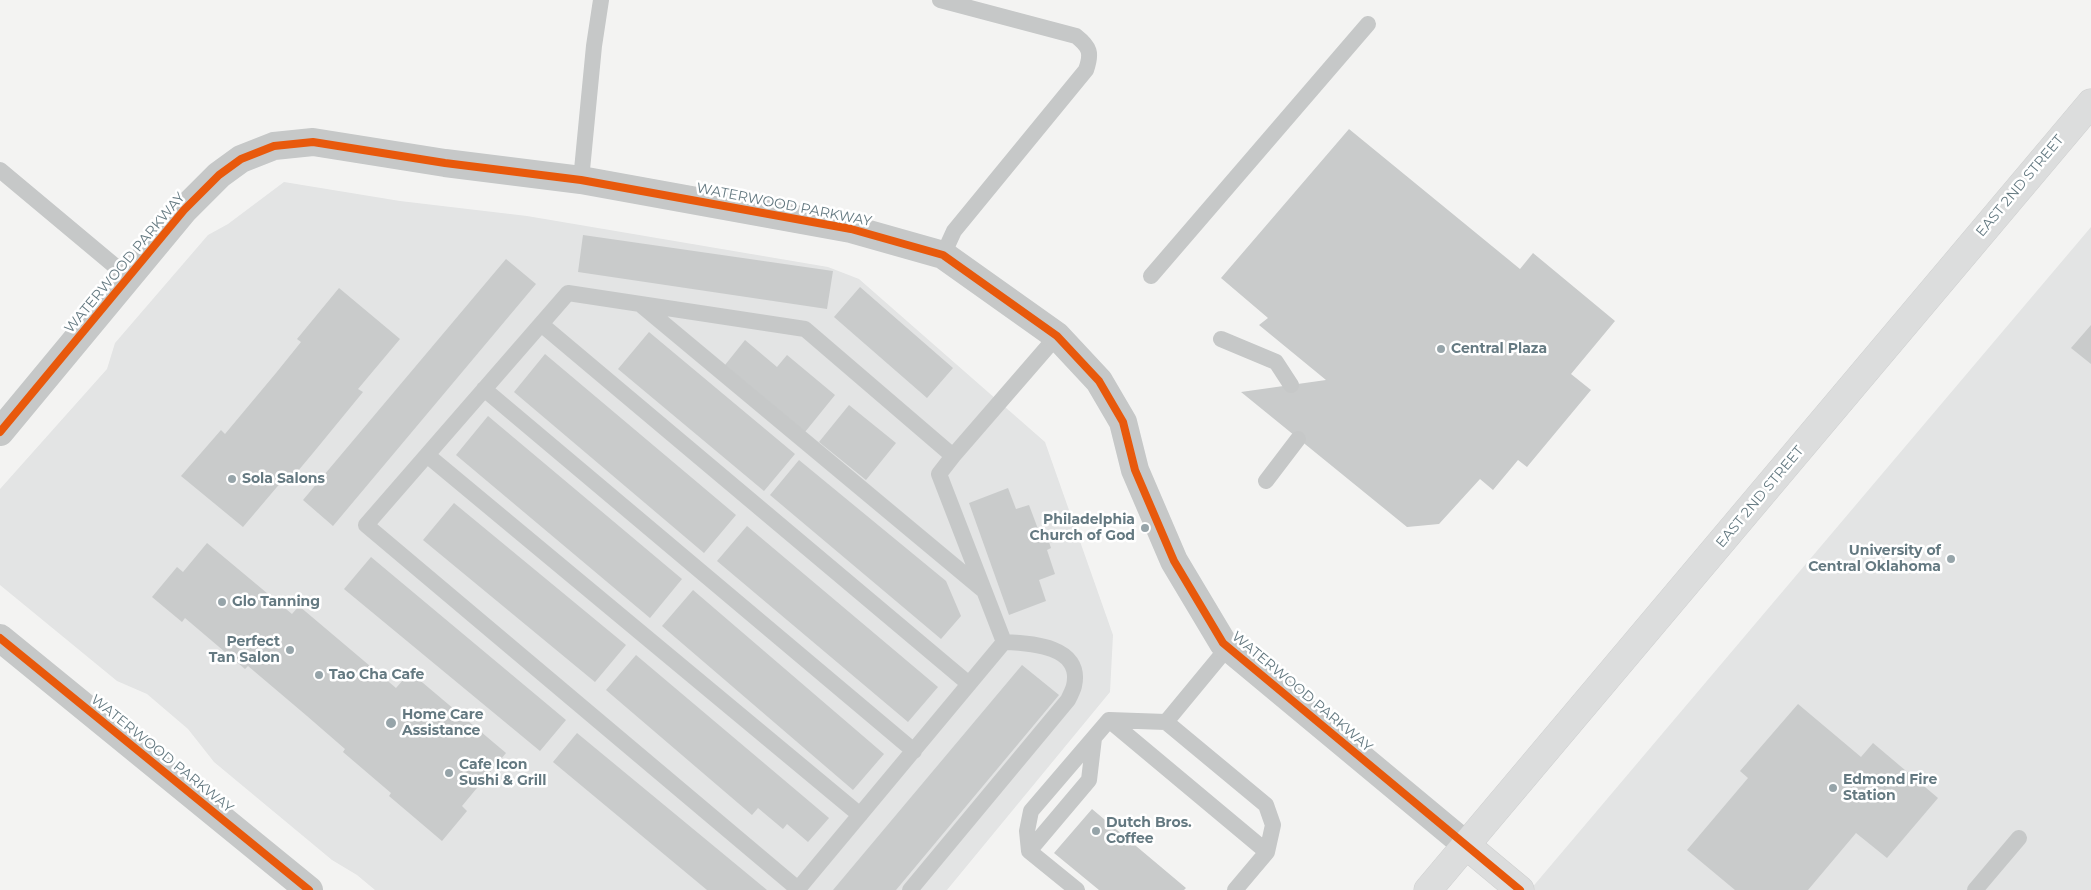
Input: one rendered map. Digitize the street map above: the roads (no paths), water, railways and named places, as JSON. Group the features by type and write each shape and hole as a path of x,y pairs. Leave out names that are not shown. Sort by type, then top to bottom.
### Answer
{"main road":[{"name":"EAST 2ND STREET","path":"1428,890 2091,103"},
{"path":"1466,846 1520,890"}],"street":[{"name":"WATERWOOD PARKWAY","path":"0,432 184,210 219,175 241,159 274,146 313,142 581,180 851,229 943,255 1057,336 1099,381 1123,422 1135,470 1174,561 1223,643 1466,846"},
{"name":"WATERWOOD PARKWAY","path":"0,638 309,890"}],"lane":[{"path":"581,180 594,46 601,0"},
{"path":"940,0 1076,36 1086,44 1090,57 1086,70 954,231 943,255"},
{"path":"1151,276 1368,24"},
{"path":"0,170 128,277"},
{"path":"953,456 805,329 568,293 366,525 798,889 1004,642"},
{"path":"640,304 984,591"},
{"path":"541,324 970,684"},
{"path":"1004,642 939,474 1057,336"},
{"path":"1221,339 1276,362 1291,385"},
{"path":"484,389 914,750"},
{"path":"1266,481 1298,439"},
{"path":"427,455 860,815"},
{"path":"910,890 1068,700 1074,685 1074,673 1071,662 1054,649 1030,643 1004,642"},
{"path":"1166,722 1228,647"},
{"path":"1109,720 1166,722 1266,805 1273,825 1267,852 1235,890"},
{"path":"1077,890 1029,851 1027,832 1031,811 1109,720"},
{"path":"1109,720 1267,852"},
{"path":"1029,851 1089,780 1094,738"},
{"path":"1975,890 2019,838"}],"place":[{"name":"Central Plaza","path":"1441,349"},
{"name":"Sola Salons","path":"232,479"},
{"name":"Philadelphia Church of God","path":"1145,528"},
{"name":"University of Central Oklahoma","path":"1951,559"},
{"name":"Glo Tanning","path":"222,602"},
{"name":"Perfect Tan Salon","path":"290,650"},
{"name":"Tao Cha Cafe","path":"319,675"},
{"name":"Home Care Assistance","path":"391,723"},
{"name":"Cafe Icon Sushi & Grill","path":"449,773"},
{"name":"Edmond Fire Station","path":"1833,788"},
{"name":"Dutch Bros. Coffee","path":"1096,831"}]}
